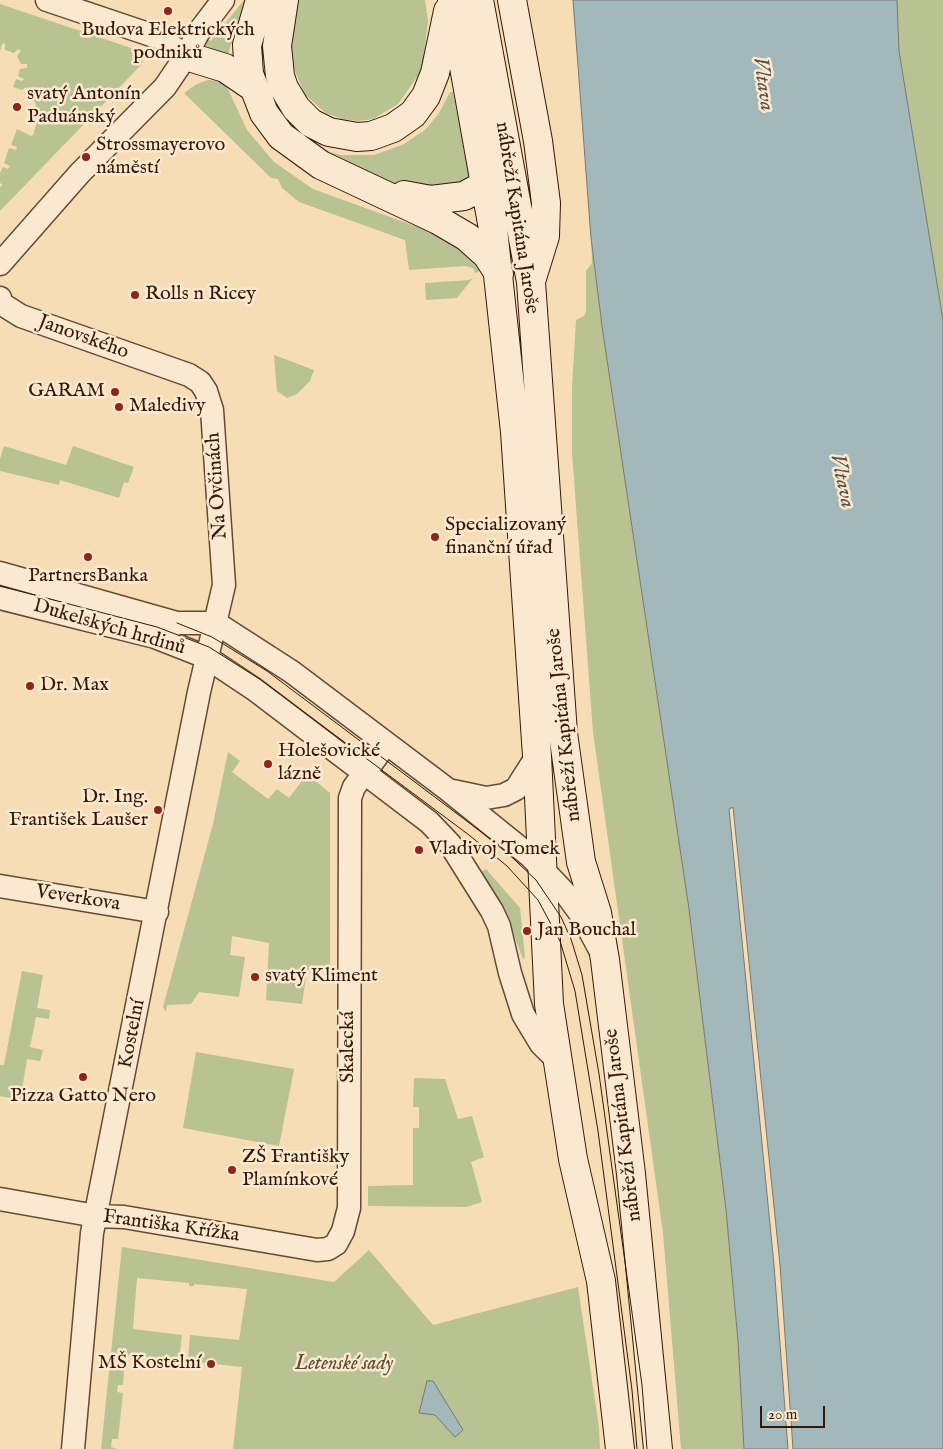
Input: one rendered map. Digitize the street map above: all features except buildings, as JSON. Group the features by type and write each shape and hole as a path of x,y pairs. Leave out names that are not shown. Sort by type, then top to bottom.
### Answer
{"main road":[{"path":"260,0 247,45 247,60 253,87 273,126 281,136 302,154 321,165 438,220 466,237 487,255 500,277"},
{"path":"284,0 277,46 277,62 284,88 296,108 311,123 329,132 357,137 371,136 393,128 413,114 426,96 438,64 451,0"},
{"name":"nábřeží Kapitána Jaroše","path":"451,0 486,184 500,277 515,432 537,756 548,987 556,1059 573,1160 601,1281 620,1449"},
{"name":"nábřeží Kapitána Jaroše","path":"479,0 531,282 563,733 581,862 597,913 605,960 631,1174 658,1449"},
{"path":"512,0 538,141 546,202 545,236 531,282"},
{"path":"186,56 232,72 253,87"},
{"path":"361,183 432,200 464,196 486,184 500,156 504,135"}],"street":[{"path":"47,0 160,38 186,56"},
{"path":"0,264 80,173 164,87 186,56 198,33 223,0"},
{"name":"Janovského","path":"0,298 2,304 21,316 172,370"},
{"name":"Na Ovčinách","path":"172,370 189,375 200,382 206,391 212,410 224,585 216,623"},
{"name":"Dukelských hrdinů","path":"0,573 177,623 216,623"},
{"name":"Dukelských hrdinů","path":"0,598 155,638 206,657 254,689 429,822 450,844 499,926 513,985 526,1020 541,1044 556,1059"},
{"path":"216,623 282,665 447,789 543,869 582,916 605,960"},
{"name":"Kostelní","path":"73,1449 90,1257 96,1216 206,657 216,623"},
{"name":"Skalecká","path":"338,1239 349,1208 349,811 352,791 386,744"},
{"path":"447,789 477,797 504,795 516,789 537,756"},
{"name":"Veverkova","path":"0,886 157,912"},
{"name":"Františka Křížka","path":"0,1199 96,1216 124,1217 317,1250 328,1250 338,1239"}],"green space":[{"path":"244,0 250,0 230,47 227,60 207,49 205,37 211,41"},
{"path":"299,0 425,0 428,21 422,70 398,104 373,119 358,121 342,119 326,113 305,95 293,66 293,24"},
{"path":"897,0 943,0 943,320 899,51"},
{"path":"0,4 140,51 143,55 142,64 0,211 0,187 3,185 0,183 0,173 3,167 8,169 10,166 4,163 9,148 16,150 17,147 11,145 17,129 31,136 33,135 41,114 40,112 33,111 36,104 32,98 27,98 25,93 28,89 26,87 22,90 13,87 16,79 22,81 24,79 18,76 20,69 27,68 27,64 21,64 17,56 21,51 18,49 14,53 5,50 5,43 2,44 0,51"},
{"path":"258,55 268,96 279,113 258,81"},
{"path":"208,80 217,81 227,87 247,130 274,162 313,189 437,234 461,248 480,271 475,273 473,268 465,266 409,270 405,240 299,202 282,188 278,179 271,178 184,93 197,84"},
{"path":"450,92 453,92 470,184 407,189 333,161 295,138 287,126 322,150 341,155 374,155 402,145 425,130 439,113"},
{"path":"591,238 602,326 689,909 726,1210 738,1341 744,1449 681,1449 663,1233 593,732 572,453 572,387 576,320 584,316 586,312 586,271 592,263"},
{"path":"473,278 457,298 426,300 425,283 469,280"},
{"path":"274,355 314,370 310,381 297,394 287,398 277,391"},
{"path":"4,446 66,465 73,446 134,467 128,483 124,482 119,498 60,480 59,485 0,471 0,459"},
{"path":"228,752 240,761 232,772 268,799 277,789 289,798 307,774 330,793 330,970 307,970 302,1004 266,1000 269,943 232,936 230,955 245,957 239,997 199,992 191,1004 167,1005 166,1012 163,1007 213,824"},
{"path":"486,869 520,908 525,957 523,959 507,917 481,872"},
{"path":"22,971 43,975 37,1008 50,1010 49,1019 36,1017 30,1047 43,1050 40,1061 27,1059 22,1089 35,1091 33,1100 35,1103 0,1096 0,1065 4,1065"},
{"path":"196,1052 294,1069 279,1146 183,1128"},
{"path":"414,1078 445,1079 458,1119 472,1116 484,1157 471,1162 482,1202 466,1207 368,1206 368,1186 413,1185 413,1128 419,1128 419,1107 413,1107"},
{"name":"Letenské sady","path":"122,1247 334,1282 369,1250 433,1325 578,1287 599,1427 600,1449 233,1449 242,1367 188,1361 190,1335 239,1340 247,1289 194,1284 194,1286 189,1286 189,1283 137,1278 133,1329 182,1335 179,1360 125,1355 123,1385 118,1385 117,1392 123,1393 118,1439 112,1439 111,1447 117,1449 101,1449"}],"water":[{"name":"Vltava","path":"573,0 897,0 899,51 943,320 943,1449 793,1449 780,1265 733,807 729,809 774,1265 788,1449 744,1449 738,1341 726,1210 689,909 602,326 591,238"},
{"path":"427,1381 433,1381 463,1430 455,1437 435,1415 419,1413"}],"tram line":[{"path":"0,586 157,627 209,647 261,680 469,835 507,866 538,900 560,941 575,991 598,1131 632,1390 637,1449"},
{"path":"177,623 212,637 267,671 500,846 536,880 561,917 571,939 582,975 599,1074 642,1385 647,1449"}],"place":[{"name":"Budova Elektrických podniků","path":"168,11"},
{"name":"svatý Antonín Paduánský","path":"17,107"},
{"name":"Strossmayerovo náměstí","path":"86,157"},
{"name":"Rolls n Ricey","path":"135,295"},
{"name":"GARAM","path":"115,392"},
{"name":"Maledivy","path":"119,407"},
{"name":"Specializovaný finanční úřad","path":"435,537"},
{"name":"PartnersBanka","path":"88,557"},
{"name":"Dr. Max","path":"30,686"},
{"name":"Holešovické lázně","path":"268,764"},
{"name":"Dr. Ing. František Laušer","path":"158,810"},
{"name":"Vladivoj Tomek","path":"419,850"},
{"name":"Jan Bouchal","path":"527,931"},
{"name":"svatý Kliment","path":"255,977"},
{"name":"Pizza Gatto Nero","path":"83,1077"},
{"name":"ZŠ Františky Plamínkové","path":"232,1170"},
{"name":"MŠ Kostelní","path":"211,1364"}]}
